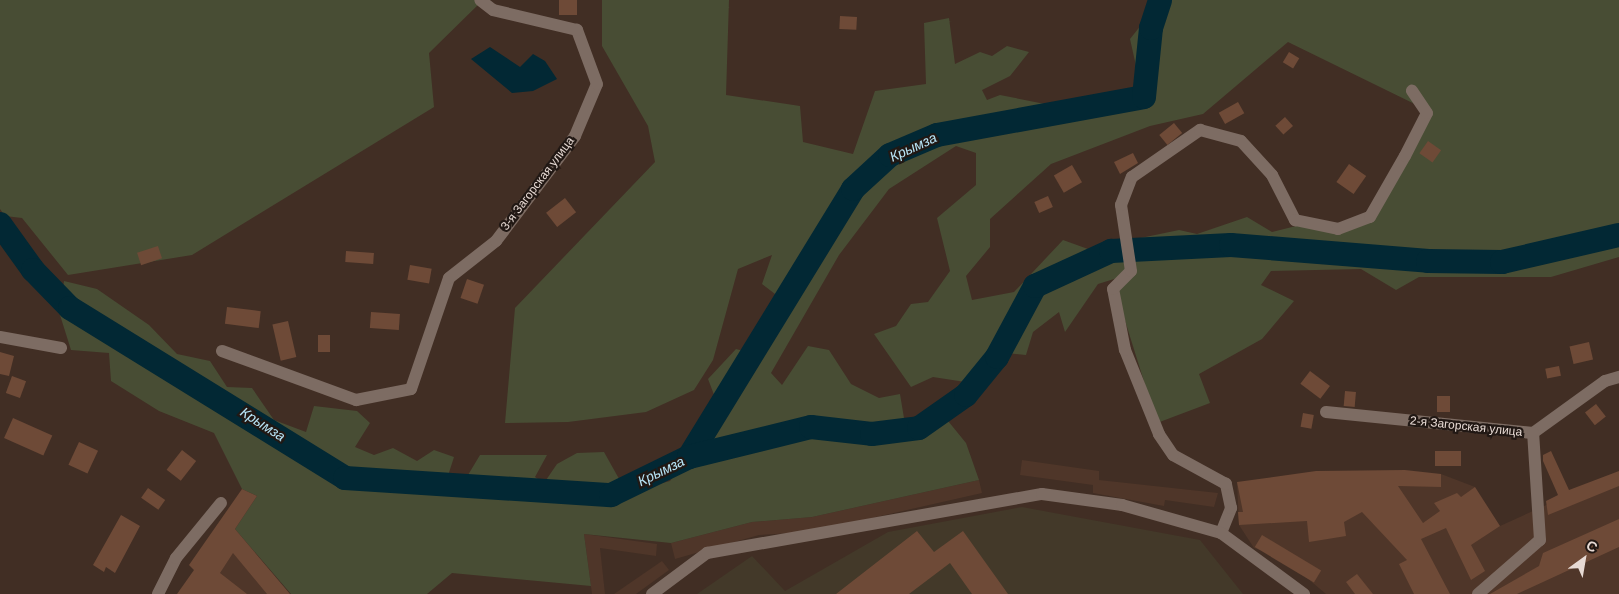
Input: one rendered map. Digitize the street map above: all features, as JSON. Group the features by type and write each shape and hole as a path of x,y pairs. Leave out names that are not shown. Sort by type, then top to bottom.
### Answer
{"street":[{"name":"3-я Загорская улица","path":"222,351 356,400 410,389 449,278 502,233 575,136 597,84 577,30 493,10 480,0"},
{"path":"1220,534 1230,508 1226,484 1173,455 1160,434 1126,350 1113,289 1131,271 1121,205 1132,178 1200,130 1241,141 1272,175 1295,220 1338,229 1370,218 1405,156 1427,112 1412,91"},
{"path":"0,337 61,348"},
{"name":"2-я Загорская улица","path":"1326,412 1533,433 1605,382 1619,377"},
{"path":"1478,594 1540,540 1533,433"},
{"path":"652,594 708,553 1042,494 1122,505 1220,534 1304,594"},
{"path":"158,594 176,558 221,503"}],"shaded area":[{"path":"1022,460 1099,471 1099,480 1218,493 1214,507 1165,500 1164,506 1093,493 1093,485 1020,475"},
{"path":"1619,472 1619,594 1326,594 1282,557 1254,548 1239,525 1237,482 1431,479 1441,474 1475,487 1476,511 1500,526"},
{"path":"979,480 982,493 810,532 759,535 675,559 671,543 752,522 812,517"},
{"path":"1022,507 1200,540 1243,594 697,594 752,556 785,591 888,532"},
{"path":"226,533 280,594 192,594"},
{"path":"584,534 657,544 656,556 600,548 605,594 592,594"},
{"path":"662,561 669,570 636,594 614,594"}],"green space":[{"path":"0,0 483,0 429,53 434,107 192,255 68,275 22,218 5,216 0,209"},
{"path":"602,0 729,0 726,95 800,106 803,142 853,154 875,91 926,84 924,23 949,18 955,64 980,52 992,56 1007,46 1029,52 1010,76 982,90 987,100 1000,95 1095,114 1143,97 1130,39 1161,0 1619,0 1619,257 1551,277 1419,277 1396,290 1361,269 1271,271 1261,285 1294,301 1262,339 1199,374 1210,403 1157,423 1117,295 1130,274 1098,284 1065,332 1059,312 1033,332 1026,355 998,352 978,384 933,377 911,387 874,334 896,326 911,304 928,302 950,271 937,218 976,185 976,153 956,146 889,189 839,255 771,373 782,385 808,346 829,350 851,384 879,398 900,394 905,424 944,416 966,443 979,480 812,517 752,522 671,543 584,534 591,586 452,573 427,594 291,594 235,529 257,496 242,489 214,433 159,411 111,381 109,353 71,350 60,315 64,281 97,289 149,325 177,354 210,361 227,387 252,388 274,420 306,432 314,406 357,411 370,423 355,447 374,455 393,448 417,461 434,450 454,457 446,482 459,490 480,455 547,455 535,477 544,483 557,464 577,453 604,452 627,493 670,481 721,413 708,379 736,349 755,354 792,307 762,284 772,255 738,269 713,360 694,390 646,412 568,422 505,423 515,308 655,162 648,126 602,46","holes":["1288,42 1429,111 1358,226 1308,223 1272,232 1247,217 1197,234 1179,230 1088,249 1063,240 1014,292 972,300 966,276 990,247 990,219 1051,164 1150,126 1203,114"]}],"water":[{"path":"490,47 520,67 533,54 545,61 557,79 533,91 512,93 471,59"}],"building":[{"path":"559,0 577,0 577,15 559,15"},
{"path":"840,16 857,17 856,30 839,29"},
{"path":"1289,52 1299,58 1293,68 1283,62"},
{"path":"1238,102 1244,113 1225,124 1219,113"},
{"path":"1285,117 1293,126 1283,135 1275,126"},
{"path":"1174,123 1182,133 1167,145 1159,135"},
{"path":"1428,141 1441,150 1433,162 1419,153"},
{"path":"1133,153 1138,163 1120,174 1114,162"},
{"path":"1349,164 1366,176 1354,194 1336,182"},
{"path":"1072,165 1082,182 1064,193 1054,176"},
{"path":"1048,196 1053,207 1039,213 1034,202"},
{"path":"565,198 576,212 557,227 546,213"},
{"path":"158,246 162,258 141,265 137,253"},
{"path":"346,251 374,253 373,264 345,262"},
{"path":"410,265 432,269 429,284 407,280"},
{"path":"467,279 484,285 478,304 460,298"},
{"path":"227,307 261,311 259,328 225,324"},
{"path":"371,312 400,314 399,330 370,328"},
{"path":"288,321 296,357 281,361 272,325"},
{"path":"318,335 330,335 330,352 318,352"},
{"path":"1589,342 1593,360 1574,364 1570,346"},
{"path":"0,352 14,356 9,376 0,374"},
{"path":"1559,366 1561,376 1547,378 1545,369"},
{"path":"1310,371 1330,386 1320,399 1300,384"},
{"path":"12,376 26,381 20,398 6,393"},
{"path":"1345,391 1356,392 1355,407 1344,406"},
{"path":"1437,396 1450,396 1450,412 1437,412"},
{"path":"1596,404 1606,417 1595,425 1585,413"},
{"path":"1303,413 1314,415 1311,429 1301,427"},
{"path":"13,418 52,435 43,456 4,438"},
{"path":"79,442 98,451 87,474 68,465"},
{"path":"182,450 196,461 181,481 167,470"},
{"path":"1435,451 1461,451 1461,466 1435,466"},
{"path":"1551,451 1569,490 1619,471 1619,486 1548,515 1546,501 1558,495 1543,461 1543,455"},
{"path":"1405,470 1441,474 1441,487 1398,486 1423,523 1440,511 1434,503 1457,493 1461,497 1475,487 1500,526 1471,545 1485,571 1471,580 1446,528 1421,539 1450,594 1414,594 1399,564 1407,560 1362,512 1344,522 1346,536 1309,542 1307,521 1239,525 1238,512 1243,512 1237,482 1316,471"},
{"path":"148,488 165,500 158,510 141,498"},
{"path":"242,489 257,496 235,529 290,594 267,594 233,553 220,573 247,594 177,594 194,570 189,565"},
{"path":"121,515 140,526 115,573 106,567 104,572 93,565"},
{"path":"1619,519 1619,547 1517,594 1490,594 1539,566 1543,553"},
{"path":"917,531 934,552 963,531 1008,594 972,594 950,563 909,594 836,594"},
{"path":"1262,535 1321,571 1314,583 1255,547"},
{"path":"1357,574 1373,594 1355,594 1346,582"}],"waterway":[{"name":"Крымза","path":"0,224 33,270 70,308 345,478 611,495 689,457 853,189 890,155 937,135 1144,97 1151,28 1160,0"},
{"path":"689,457 811,427 872,434 919,428 966,395 997,357 1035,286 1111,251 1231,245 1428,261 1502,262 1619,235"}]}
